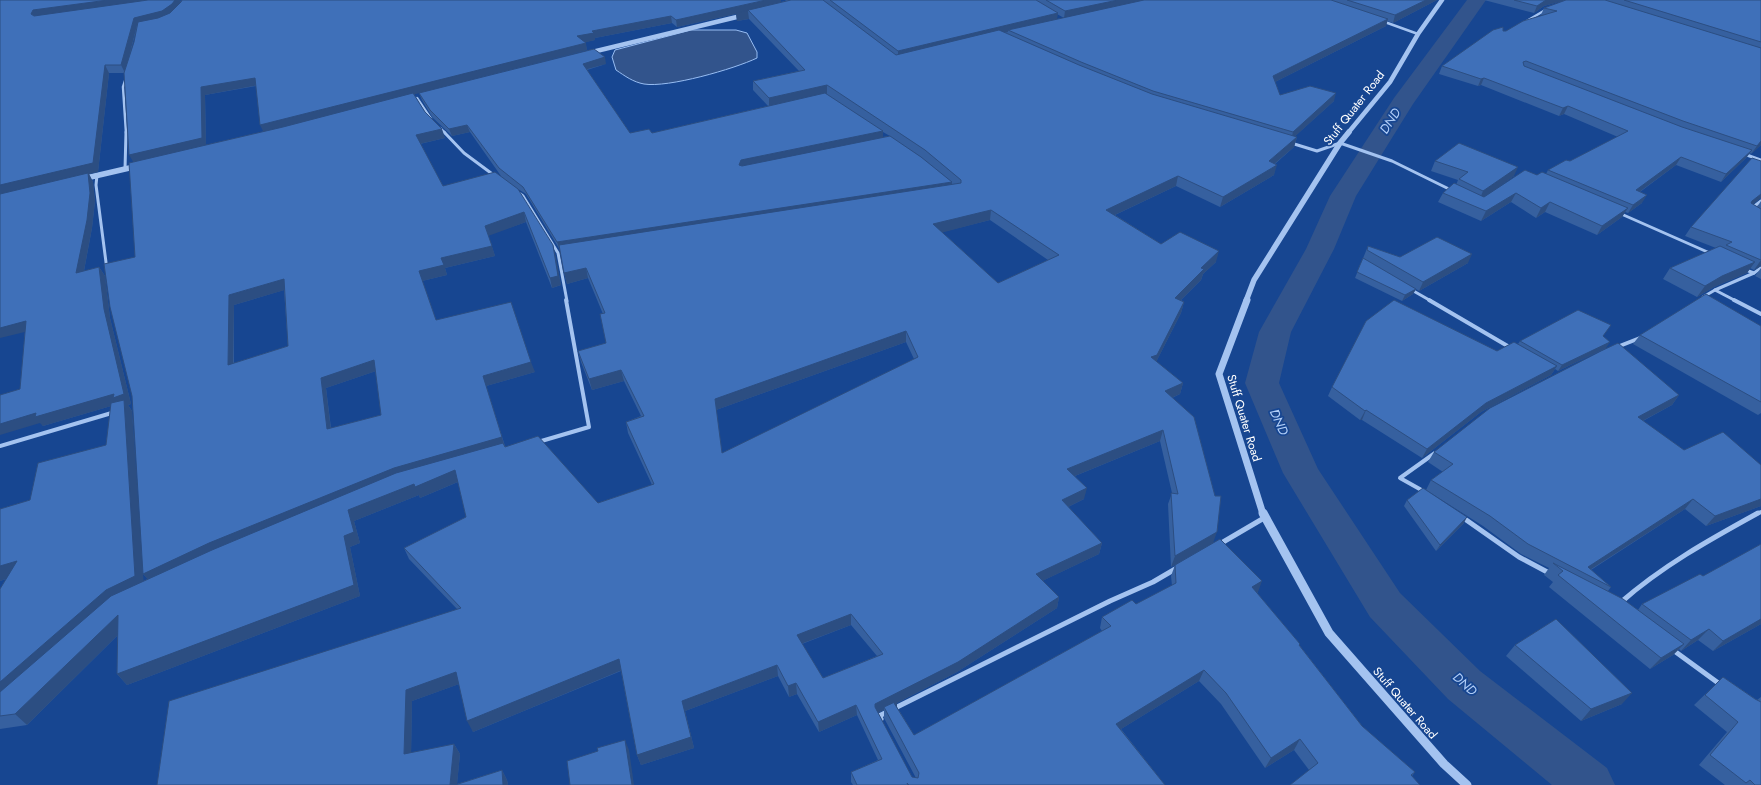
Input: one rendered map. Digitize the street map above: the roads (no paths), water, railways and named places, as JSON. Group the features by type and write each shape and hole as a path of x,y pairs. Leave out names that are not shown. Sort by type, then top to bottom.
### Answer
{"street":[{"name":"Stuff Quater Road","path":"1442,0 1418,34 1390,82 1340,143 1254,280 1218,374 1264,518 1330,633 1444,764 1467,785"},
{"path":"1520,24 1552,7"},
{"path":"583,54 748,14"},
{"path":"1375,19 1418,34"},
{"path":"125,169 126,122 123,87 128,72"},
{"path":"410,100 425,96"},
{"path":"418,98 430,119 464,153 499,178"},
{"path":"1289,143 1317,151 1340,143 1392,161 1459,194"},
{"path":"1740,152 1761,160"},
{"path":"75,181 140,165"},
{"path":"97,175 96,185 108,278"},
{"path":"517,192 523,196 558,253 590,427 529,444"},
{"path":"1748,212 1761,201"},
{"path":"1617,212 1718,257"},
{"path":"558,253 566,252"},
{"path":"1740,267 1754,273"},
{"path":"1698,300 1715,290 1754,273 1761,268"},
{"path":"1408,288 1517,352"},
{"path":"1715,290 1761,314"},
{"path":"1613,349 1645,334"},
{"path":"0,446 121,410"},
{"path":"1430,496 1400,478 1438,451"},
{"path":"1454,512 1519,557 1553,575"},
{"path":"1615,607 1645,581 1691,550 1761,512"},
{"path":"1216,546 1264,518"},
{"path":"882,723 879,716 1110,600 1153,582 1181,566"},
{"path":"1666,645 1723,687"}],"water":[{"path":"691,30 736,30 747,33 757,52 757,58 701,77 669,83 644,84 636,82 616,70 612,57 615,50"}],"waterway":[{"name":"DND","path":"1477,0 1402,103 1343,196 1320,249 1275,332 1262,383 1302,473 1385,605 1464,685 1590,785"}]}
